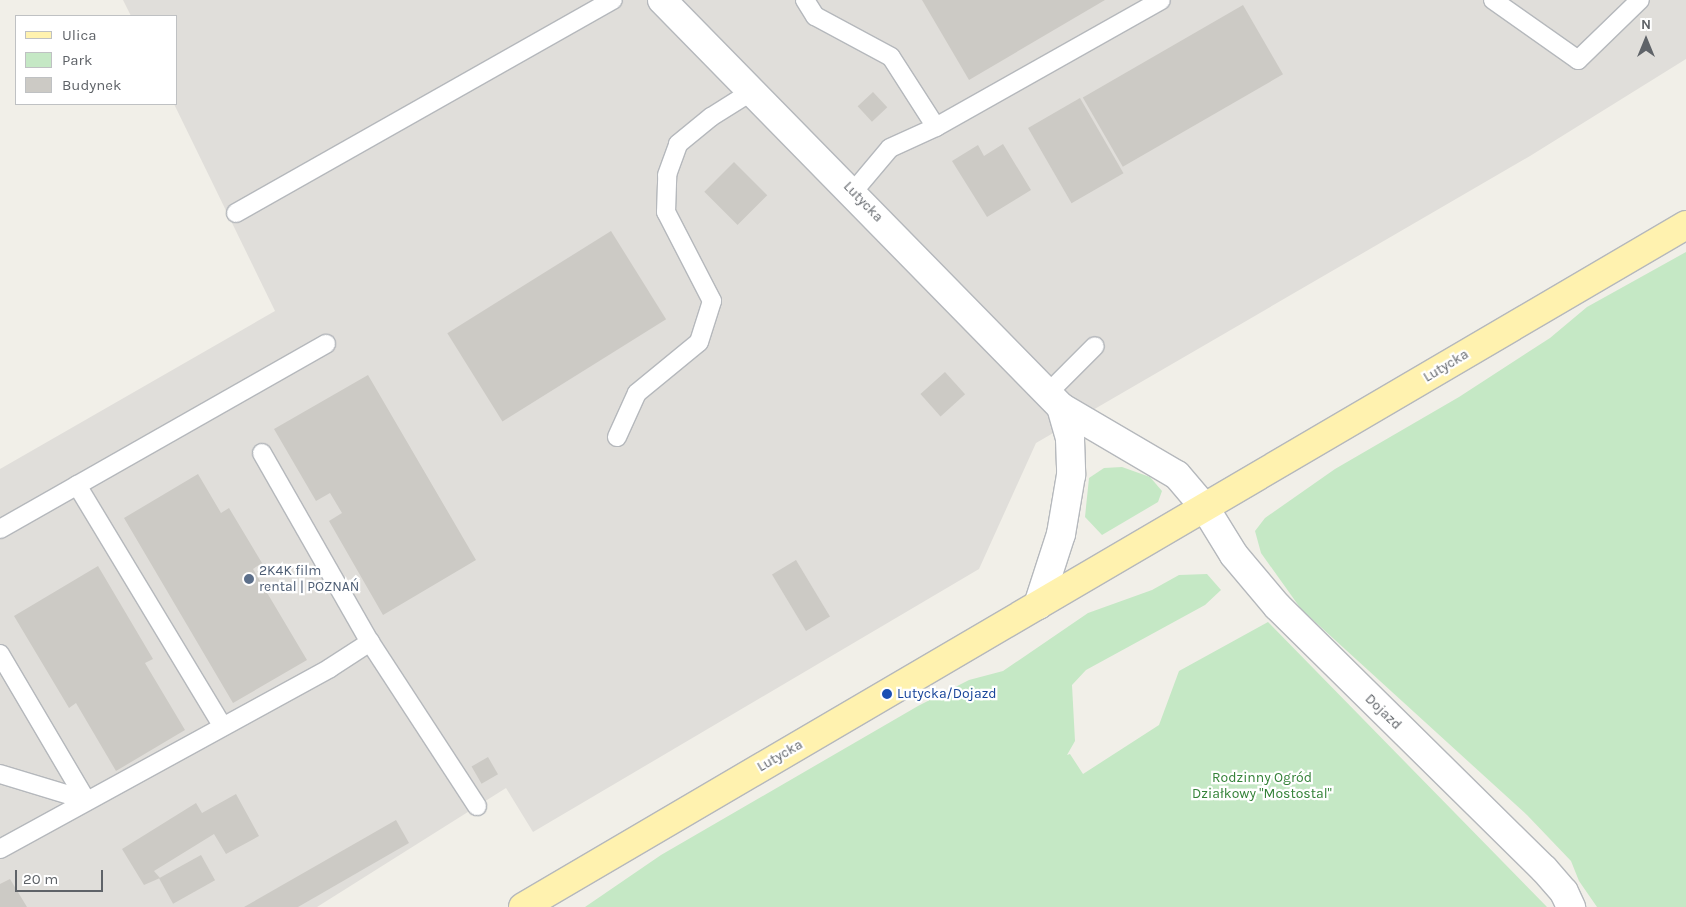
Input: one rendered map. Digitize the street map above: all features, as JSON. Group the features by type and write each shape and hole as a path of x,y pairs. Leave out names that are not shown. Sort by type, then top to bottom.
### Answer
{"main road":[{"name":"Lutycka","path":"523,907 1686,224"}],"street":[{"name":"Lutycka","path":"662,0 754,90 1054,400 1177,475 1205,508"},
{"name":"Lutycka","path":"1038,605 1061,534 1071,476 1070,439 1054,400"},
{"name":"Dojazd","path":"1205,508 1234,555 1277,606 1544,869 1564,892 1572,907"}],"lane":[{"path":"236,213 613,0"},
{"path":"804,0 815,16 891,57 936,126"},
{"path":"853,192 890,148 936,126 1161,0"},
{"path":"1494,0 1578,60 1640,0"},
{"path":"617,437 637,394 699,342 712,301 666,212 667,175 678,144 711,117 754,90"},
{"path":"0,529 326,344"},
{"path":"1054,400 1095,346"},
{"path":"262,453 370,642 477,806"},
{"path":"78,485 222,725"},
{"path":"0,849 222,725 330,668 370,642"},
{"path":"0,654 86,800"},
{"path":"0,774 86,800"}],"shaded area":[{"path":"123,0 1686,0 1686,59 1530,156 1036,443 979,569 533,832 506,788 317,907 0,907 0,469 275,311 174,105 178,105 178,15 130,15"}],"green space":[{"path":"1686,252 1686,907 1597,907 1579,881 1571,861 1527,815 1301,609 1261,553 1255,531 1265,518 1335,469 1459,397 1550,338 1587,307"},
{"path":"1122,467 1150,477 1162,491 1158,502 1102,535 1085,517 1089,478 1104,468"},
{"name":"Rodzinny Ogród Działkowy \"Mostostal\"","path":"1207,574 1221,590 1205,605 1086,670 1072,685 1075,741 1067,755 1070,754 1083,774 1159,725 1179,671 1268,622 1547,907 585,907 661,855 918,706 969,680 1003,671 1088,613 1152,590 1179,575"}],"building":[{"path":"922,0 1105,0 969,80"},
{"path":"1243,5 1283,74 1123,167 1083,98"},
{"path":"873,92 887,107 872,122 858,106"},
{"path":"1080,98 1124,173 1072,203 1028,128"},
{"path":"1003,144 1031,190 987,217 952,161 978,145 984,156"},
{"path":"734,162 767,195 738,225 704,192"},
{"path":"611,231 666,319 502,421 447,333"},
{"path":"945,372 965,394 941,416 920,394"},
{"path":"368,375 476,560 383,615 329,521 342,513 330,493 316,501 274,429"},
{"path":"198,474 221,513 229,508 262,563 253,569 307,660 233,703 124,518"},
{"path":"796,560 830,617 806,631 772,574"},
{"path":"98,566 153,659 145,663 185,730 116,771 76,703 69,708 14,616"},
{"path":"488,757 498,774 482,784 472,766"},
{"path":"236,794 259,836 226,854 214,834 154,871 160,878 144,885 122,849 196,803 202,813"},
{"path":"396,820 409,843 298,907 244,907"},
{"path":"201,855 215,880 173,904 159,878"},
{"path":"10,879 27,907 0,907 0,884"}],"place":[{"name":"2K4K film rental | POZNAŃ","path":"249,579"},
{"name":"Lutycka/Dojazd","path":"887,694"}]}
